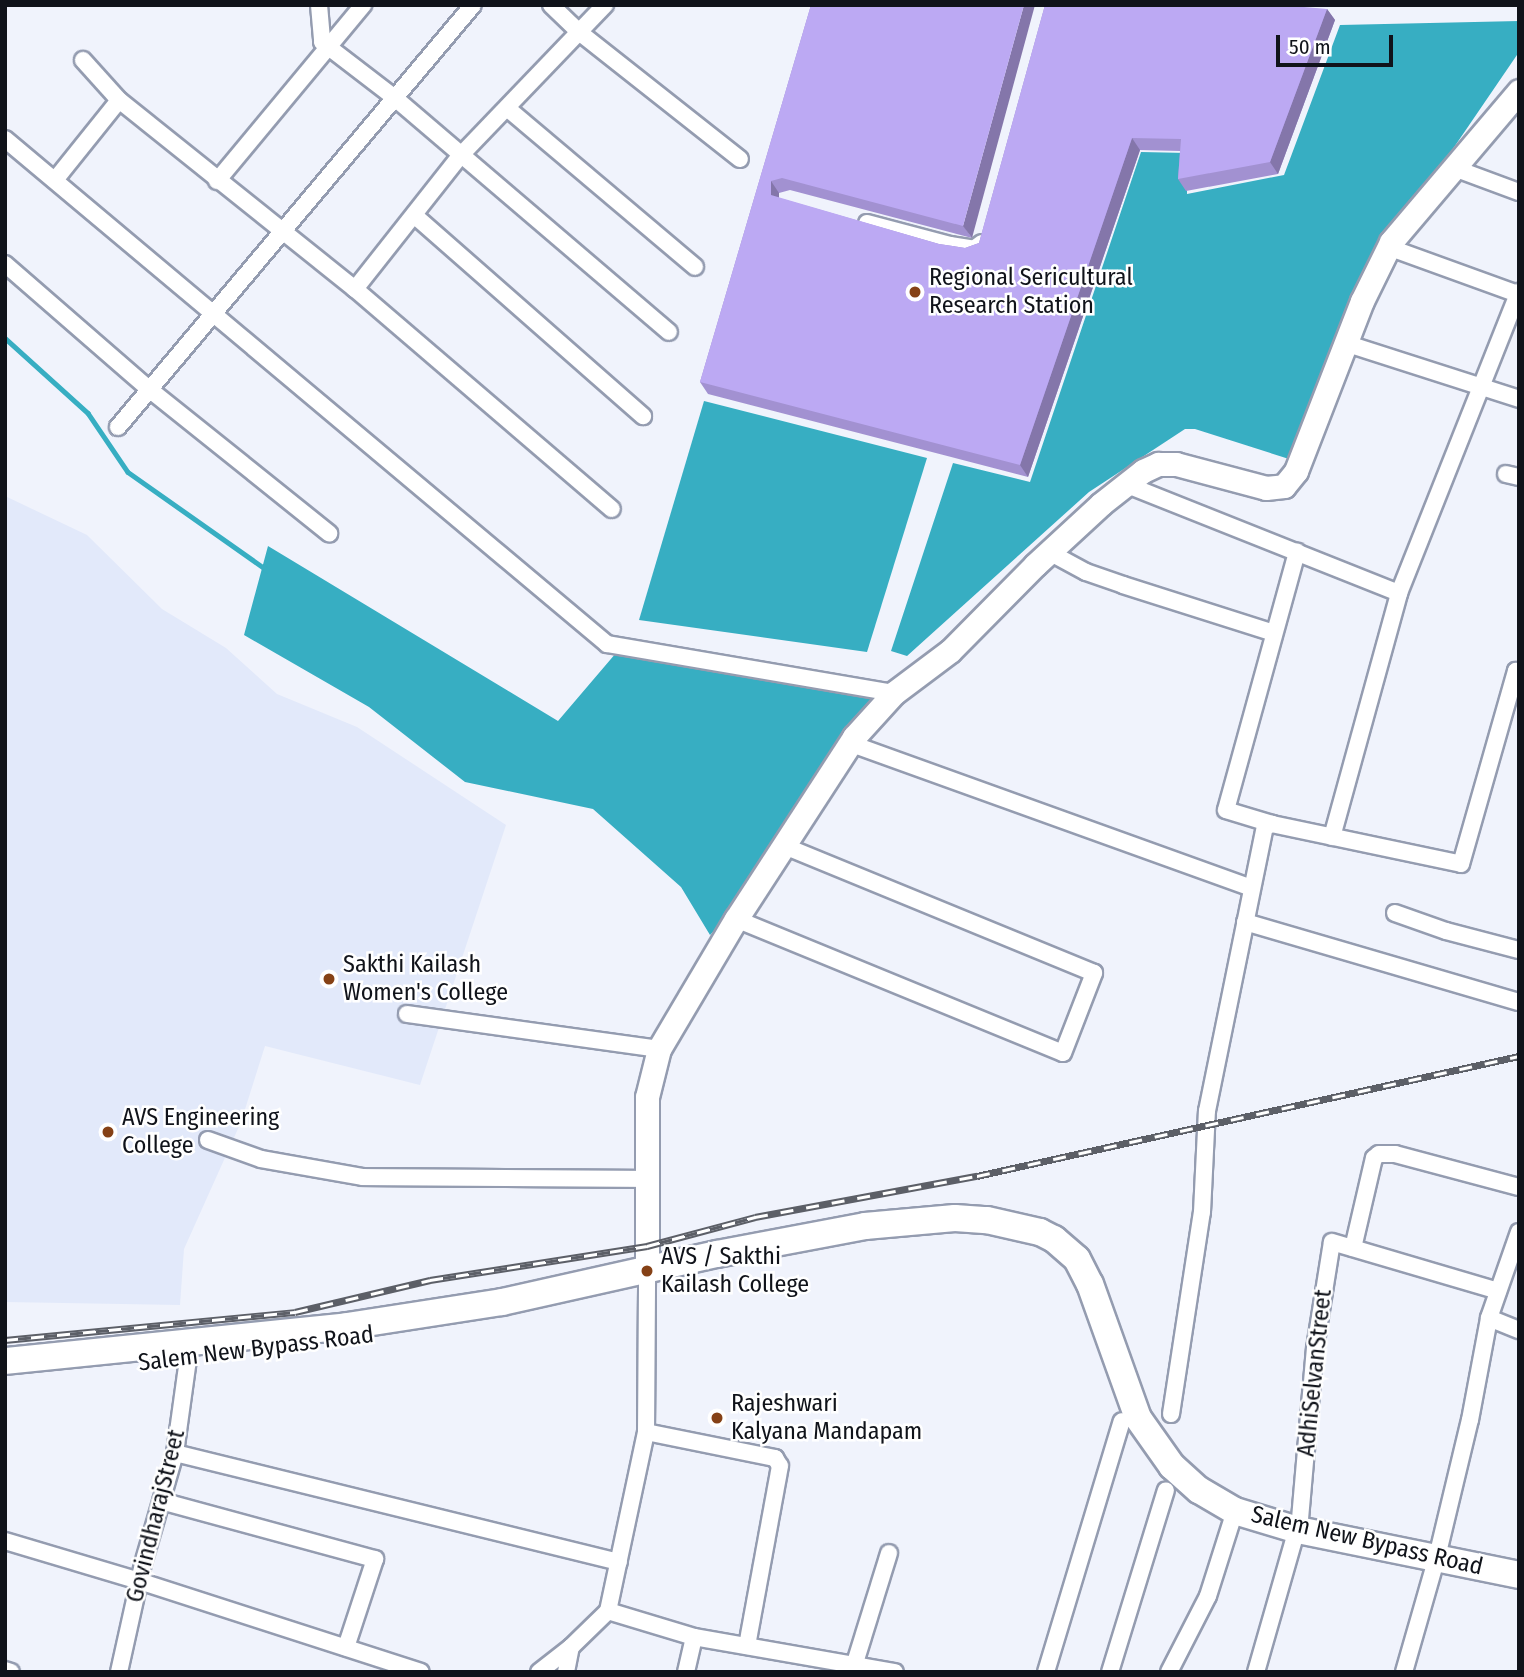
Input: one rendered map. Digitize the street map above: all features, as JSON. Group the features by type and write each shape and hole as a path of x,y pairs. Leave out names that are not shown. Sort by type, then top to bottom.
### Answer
{"main road":[{"path":"987,1220 1008,1216 1035,1220 1060,1231 1080,1246 1101,1277 1143,1403 1173,1450 1187,1466 1227,1494 1299,1525"},
{"name":"Salem New Bypass Road","path":"5,1361 264,1336 502,1302 717,1254 865,1226 955,1218 987,1220 1040,1232 1077,1259 1090,1284 1132,1404 1146,1432 1185,1479 1235,1511 1438,1552 1519,1575"},
{"name":"Salem New Bypass Road","path":"5,1375 188,1359 348,1340 426,1326 502,1302"},
{"path":"1438,1552 1519,1563"}],"street":[{"path":"319,5 322,42 395,98 669,332"},
{"path":"217,180 363,5"},
{"path":"118,427 473,5"},
{"path":"551,5 579,32 740,159"},
{"path":"355,289 461,155 605,5"},
{"path":"83,60 119,100 355,289 612,509"},
{"path":"539,1672 571,1647 608,1611 646,1432 647,1097 659,1049 736,919 849,743 894,693 950,651 1049,552 1125,484 1158,464 1176,464 1256,486 1284,486 1296,471 1345,344 1388,247 1518,93"},
{"path":"55,180 119,100"},
{"path":"506,108 695,267"},
{"path":"5,139 607,644 894,693"},
{"path":"1454,168 1519,192"},
{"path":"414,215 643,416"},
{"path":"851,219 974,249 980,247 987,225"},
{"path":"1332,837 1399,593 1518,293 1388,247"},
{"path":"5,264 149,389 329,533"},
{"path":"1345,344 1519,399"},
{"path":"1125,484 1399,593"},
{"path":"1049,552 1086,572 1274,633"},
{"path":"1297,552 1226,810 1272,824 1461,864 1516,671 1519,672"},
{"path":"849,743 1252,888"},
{"path":"1171,1415 1202,1212 1208,1111 1265,827 1272,824"},
{"path":"736,919 1063,1053 1094,973 782,845"},
{"path":"1395,913 1446,931 1519,950"},
{"path":"1245,922 1519,1002"},
{"path":"407,1014 659,1049"},
{"path":"208,1140 261,1159 363,1177 648,1179"},
{"path":"1498,1292 1353,1248 1374,1158 1379,1154 1395,1154 1519,1187"},
{"path":"1404,1672 1438,1552 1470,1420 1489,1318 1519,1232"},
{"name":"AdhiSelvanStreet","path":"1256,1672 1299,1525 1315,1348 1332,1242 1353,1248"},
{"path":"1489,1318 1519,1330"},
{"name":"GovindharajStreet","path":"119,1672 139,1581 175,1453 188,1359"},
{"path":"1045,1672 1122,1421"},
{"path":"646,1432 775,1458 780,1466 747,1646"},
{"path":"175,1453 619,1562"},
{"path":"1110,1672 1166,1490"},
{"path":"161,1501 375,1559 346,1647"},
{"path":"1170,1672 1208,1595 1235,1511"},
{"path":"5,1541 421,1672"},
{"path":"855,1663 889,1553"},
{"path":"608,1611 694,1637 895,1672"},
{"path":"686,1672 694,1637"},
{"path":"566,1672 571,1647"},
{"path":"5,1670 11,1672"}],"shaded area":[{"path":"5,496 87,535 162,609 226,648 277,694 357,727 506,825 420,1085 265,1046 241,1122 184,1249 180,1305 5,1302"}],"water":[{"path":"1519,21 1519,52 1418,200 1289,459 1195,429 1185,429 1089,492 907,656 891,651 953,463 1030,482 1141,152 1187,153 1187,194 1284,175 1340,25"},
{"path":"704,401 927,458 867,652 639,620"},
{"path":"268,546 558,721 616,653 875,694 815,776 735,909 710,935 681,887 593,809 465,782 369,707 244,635"}],"building":[{"name":"Regional Sericultural Research Station","path":"811,5 1024,5 963,226 782,178 771,181 771,195 939,244 965,248 979,243 1045,5 1281,5 1327,9 1270,162 1178,179 1181,139 1132,138 1020,465 700,382"}],"waterway":[{"path":"5,338 88,413 128,472 267,570"}],"railway":[{"path":"5,1340 295,1312 430,1280 647,1246 755,1217 977,1176 1519,1056"}],"place":[{"name":"Regional Sericultural Research Station","path":"915,292"},
{"name":"Sakthi Kailash Women's College","path":"329,979"},
{"name":"AVS Engineering College","path":"108,1132"},
{"name":"AVS / Sakthi Kailash College","path":"647,1271"},
{"name":"Rajeshwari Kalyana Mandapam","path":"717,1418"}]}
